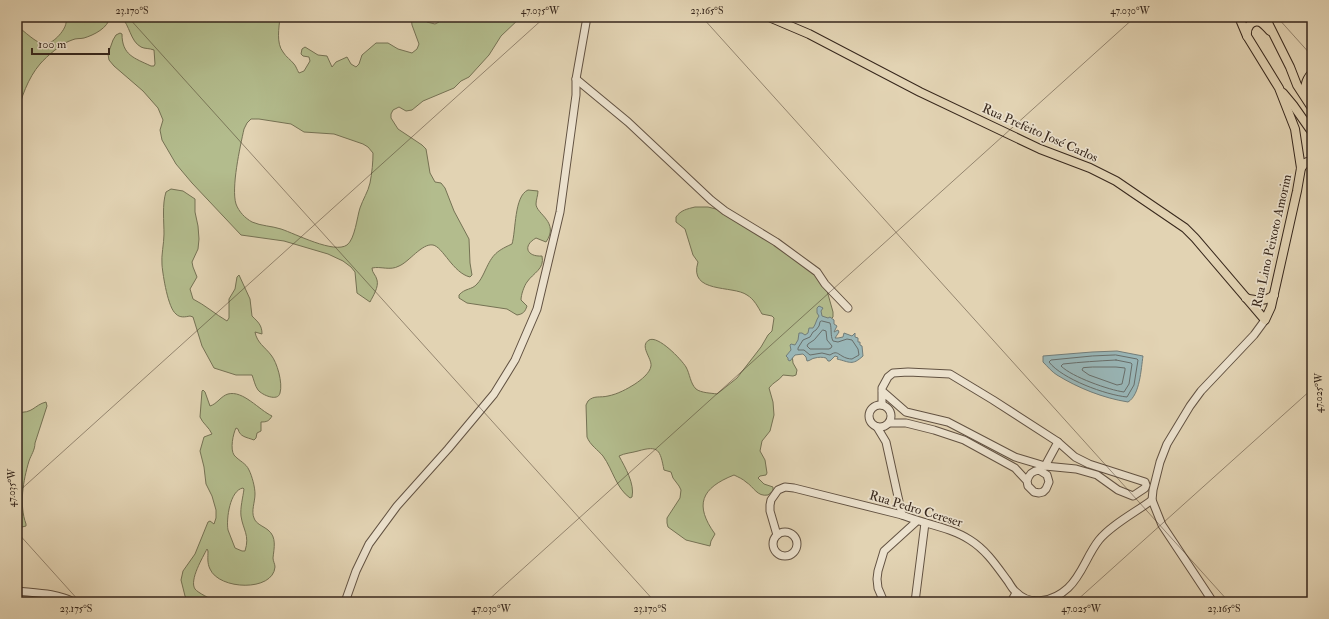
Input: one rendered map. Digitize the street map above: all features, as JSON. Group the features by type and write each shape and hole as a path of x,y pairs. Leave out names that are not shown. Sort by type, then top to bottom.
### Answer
{"main road":[{"name":"Rua Prefeito José Carlos","path":"769,17 809,34 920,92 1040,149 1090,168 1116,181 1185,228 1265,320"},
{"path":"1239,17 1247,36 1279,88 1293,104 1312,132"},
{"path":"1265,17 1290,67 1297,85 1311,106"},
{"path":"1247,36 1247,29 1254,22 1258,21 1273,34"},
{"path":"1290,67 1301,78 1309,76"},
{"path":"1309,76 1305,87 1311,106"},
{"name":"Rua Lino Peixoto Amorim","path":"1265,320 1274,296 1301,168 1295,129 1279,88"},
{"path":"1301,168 1305,163 1312,160"},
{"path":"1246,298 1265,301 1274,296"}],"street":[{"path":"345,602 356,571 369,544 397,506 448,449 494,394 515,360 531,324 537,309 560,212 576,95 576,79 587,17"},
{"path":"576,79 628,122 725,211 776,242 817,272 848,308"},
{"name":"Rua Lino Peixoto Amorim","path":"1152,500 1160,462 1167,444 1190,406 1201,391 1254,335 1265,320"},
{"path":"882,391 906,412 948,422 1015,457 1045,466 1076,469 1097,475 1118,490 1132,496 1145,488 1146,485 1145,482 1089,464 1075,457 1058,442 950,374 924,372 893,373 884,382 882,391 882,405"},
{"path":"902,514 886,442 877,427 869,420 870,412 874,406 882,405 906,423"},
{"path":"886,442 892,414"},
{"path":"877,427 884,427 889,424 906,423 964,440 1015,468 1044,472 1047,475 1049,482 1046,489 1039,493 1034,492 1028,486 1027,481 1015,468"},
{"path":"1045,466 1058,442"},
{"path":"1027,481 1031,473 1035,471"},
{"name":"Rua Pedro Cereser","path":"777,535 770,505 771,500 778,490 785,487 902,514 917,521 954,531 978,545 987,554 1016,593"},
{"path":"1011,602 1016,593 1026,599 1045,601 1062,593 1074,580 1098,540 1105,533 1152,500 1162,525 1213,602"},
{"path":"772,518 786,532 792,535 796,543 794,552 788,555 779,554 775,550 773,544 777,535 786,532"},
{"path":"884,602 878,588 877,579 884,551 917,521"},
{"path":"915,602 925,523"},
{"path":"17,591 43,593 71,601"}],"green space":[{"path":"65,17 110,17 104,28 88,37 75,39 64,44 43,61 29,82 17,115 17,26 38,42 47,44 58,37 63,30 66,22"},
{"path":"121,17 280,17 278,35 279,44 295,65 299,73 304,71 310,61 309,57 301,54 302,49 305,47 318,55 327,56 332,67 336,62 347,57 351,64 356,67 359,64 362,55 376,43 388,43 398,49 412,53 417,49 419,44 412,25 411,17 421,17 427,22 435,24 444,17 521,17 501,36 489,55 469,77 461,81 454,88 423,101 412,110 406,111 399,107 393,110 391,114 391,118 398,129 426,149 430,173 435,182 441,183 445,188 454,211 469,239 472,275 470,277 458,271 441,250 433,245 429,245 424,247 403,264 396,267 372,268 377,286 370,302 357,293 355,272 343,261 328,254 284,241 241,235 176,164 162,140 160,130 163,120 158,108 143,91 109,60 108,54 113,40 116,35 120,33 122,34 124,47 130,55 151,66 154,66 155,64 154,50 143,48 134,41 124,20","holes":["251,119 291,124 304,132 334,134 363,144 373,153 369,186 360,208 352,238 347,245 341,247 324,245 281,229 252,222 245,217 237,207 235,188 240,146 244,129"]},
{"path":"171,189 183,191 195,199 195,212 199,239 198,249 192,262 197,277 190,289 193,299 227,321 229,318 229,299 235,289 237,277 239,275 250,299 252,316 261,328 262,334 255,332 256,336 259,342 269,352 277,367 281,384 279,396 270,397 260,392 256,387 252,375 236,375 214,368 202,346 193,317 179,316 173,311 166,291 162,261 164,238 164,202 166,192"},
{"path":"528,190 538,191 536,202 537,208 549,224 550,235 546,242 536,238 529,244 528,247 528,250 533,255 542,256 542,264 527,282 523,291 521,300 527,306 525,310 517,315 507,309 467,303 459,298 459,295 478,283 489,262 497,252 512,244 516,214 520,199"},
{"path":"695,207 708,207 720,210 743,226 765,236 824,280 833,312 833,317 792,354 793,363 797,370 796,375 783,375 769,388 773,402 774,415 770,431 762,441 760,451 765,460 767,473 766,475 758,478 764,484 773,487 773,491 768,495 761,495 749,484 734,475 714,486 704,498 703,506 708,524 715,534 710,546 686,540 668,527 667,518 680,498 681,490 671,472 664,470 660,454 657,451 654,449 645,449 619,456 631,481 633,492 632,497 630,498 621,489 603,456 592,445 587,437 586,405 588,401 595,397 619,393 635,384 645,376 651,366 645,345 649,340 653,339 663,344 679,359 686,367 692,384 696,389 703,392 717,394 737,378 772,331 774,318 772,316 762,314 756,303 747,295 705,284 699,279 697,272 698,262 693,255 685,229 676,222 676,217 682,211"},
{"path":"203,390 205,392 210,406 215,404 223,396 234,394 251,401 272,416 268,421 261,422 261,431 257,433 254,440 242,435 236,428 232,445 234,455 248,468 252,478 255,494 253,509 254,518 256,522 268,530 273,536 273,558 275,567 272,575 265,581 256,584 234,584 215,576 209,567 207,549 195,574 194,585 195,589 199,592 217,602 189,602 185,596 181,580 183,571 195,554 208,522 210,521 214,524 216,518 216,510 212,496 206,484 200,451 204,437 212,434 200,417","holes":["244,489 241,513 247,541 245,551 242,551 235,548 228,530 228,512 235,494 239,490"]},
{"path":"46,402 47,406 25,477 22,501 26,526 22,527 17,525 17,412 30,411"}],"water":[{"path":"819,306 823,308 821,311 822,316 828,318 830,317 834,320 834,324 837,326 834,332 838,330 839,332 835,338 843,337 844,333 852,336 855,333 855,337 858,338 858,342 860,342 860,345 862,346 863,356 853,362 837,359 838,357 835,356 830,361 826,358 820,357 807,361 803,354 795,355 790,361 788,360 786,356 791,350 790,345 795,345 798,340 799,333 805,335 808,333 809,328 813,328 819,316 817,313 817,308"},
{"path":"1117,351 1143,356 1141,374 1137,388 1132,399 1128,402 1100,395 1073,384 1055,374 1043,362 1043,356"}]}
